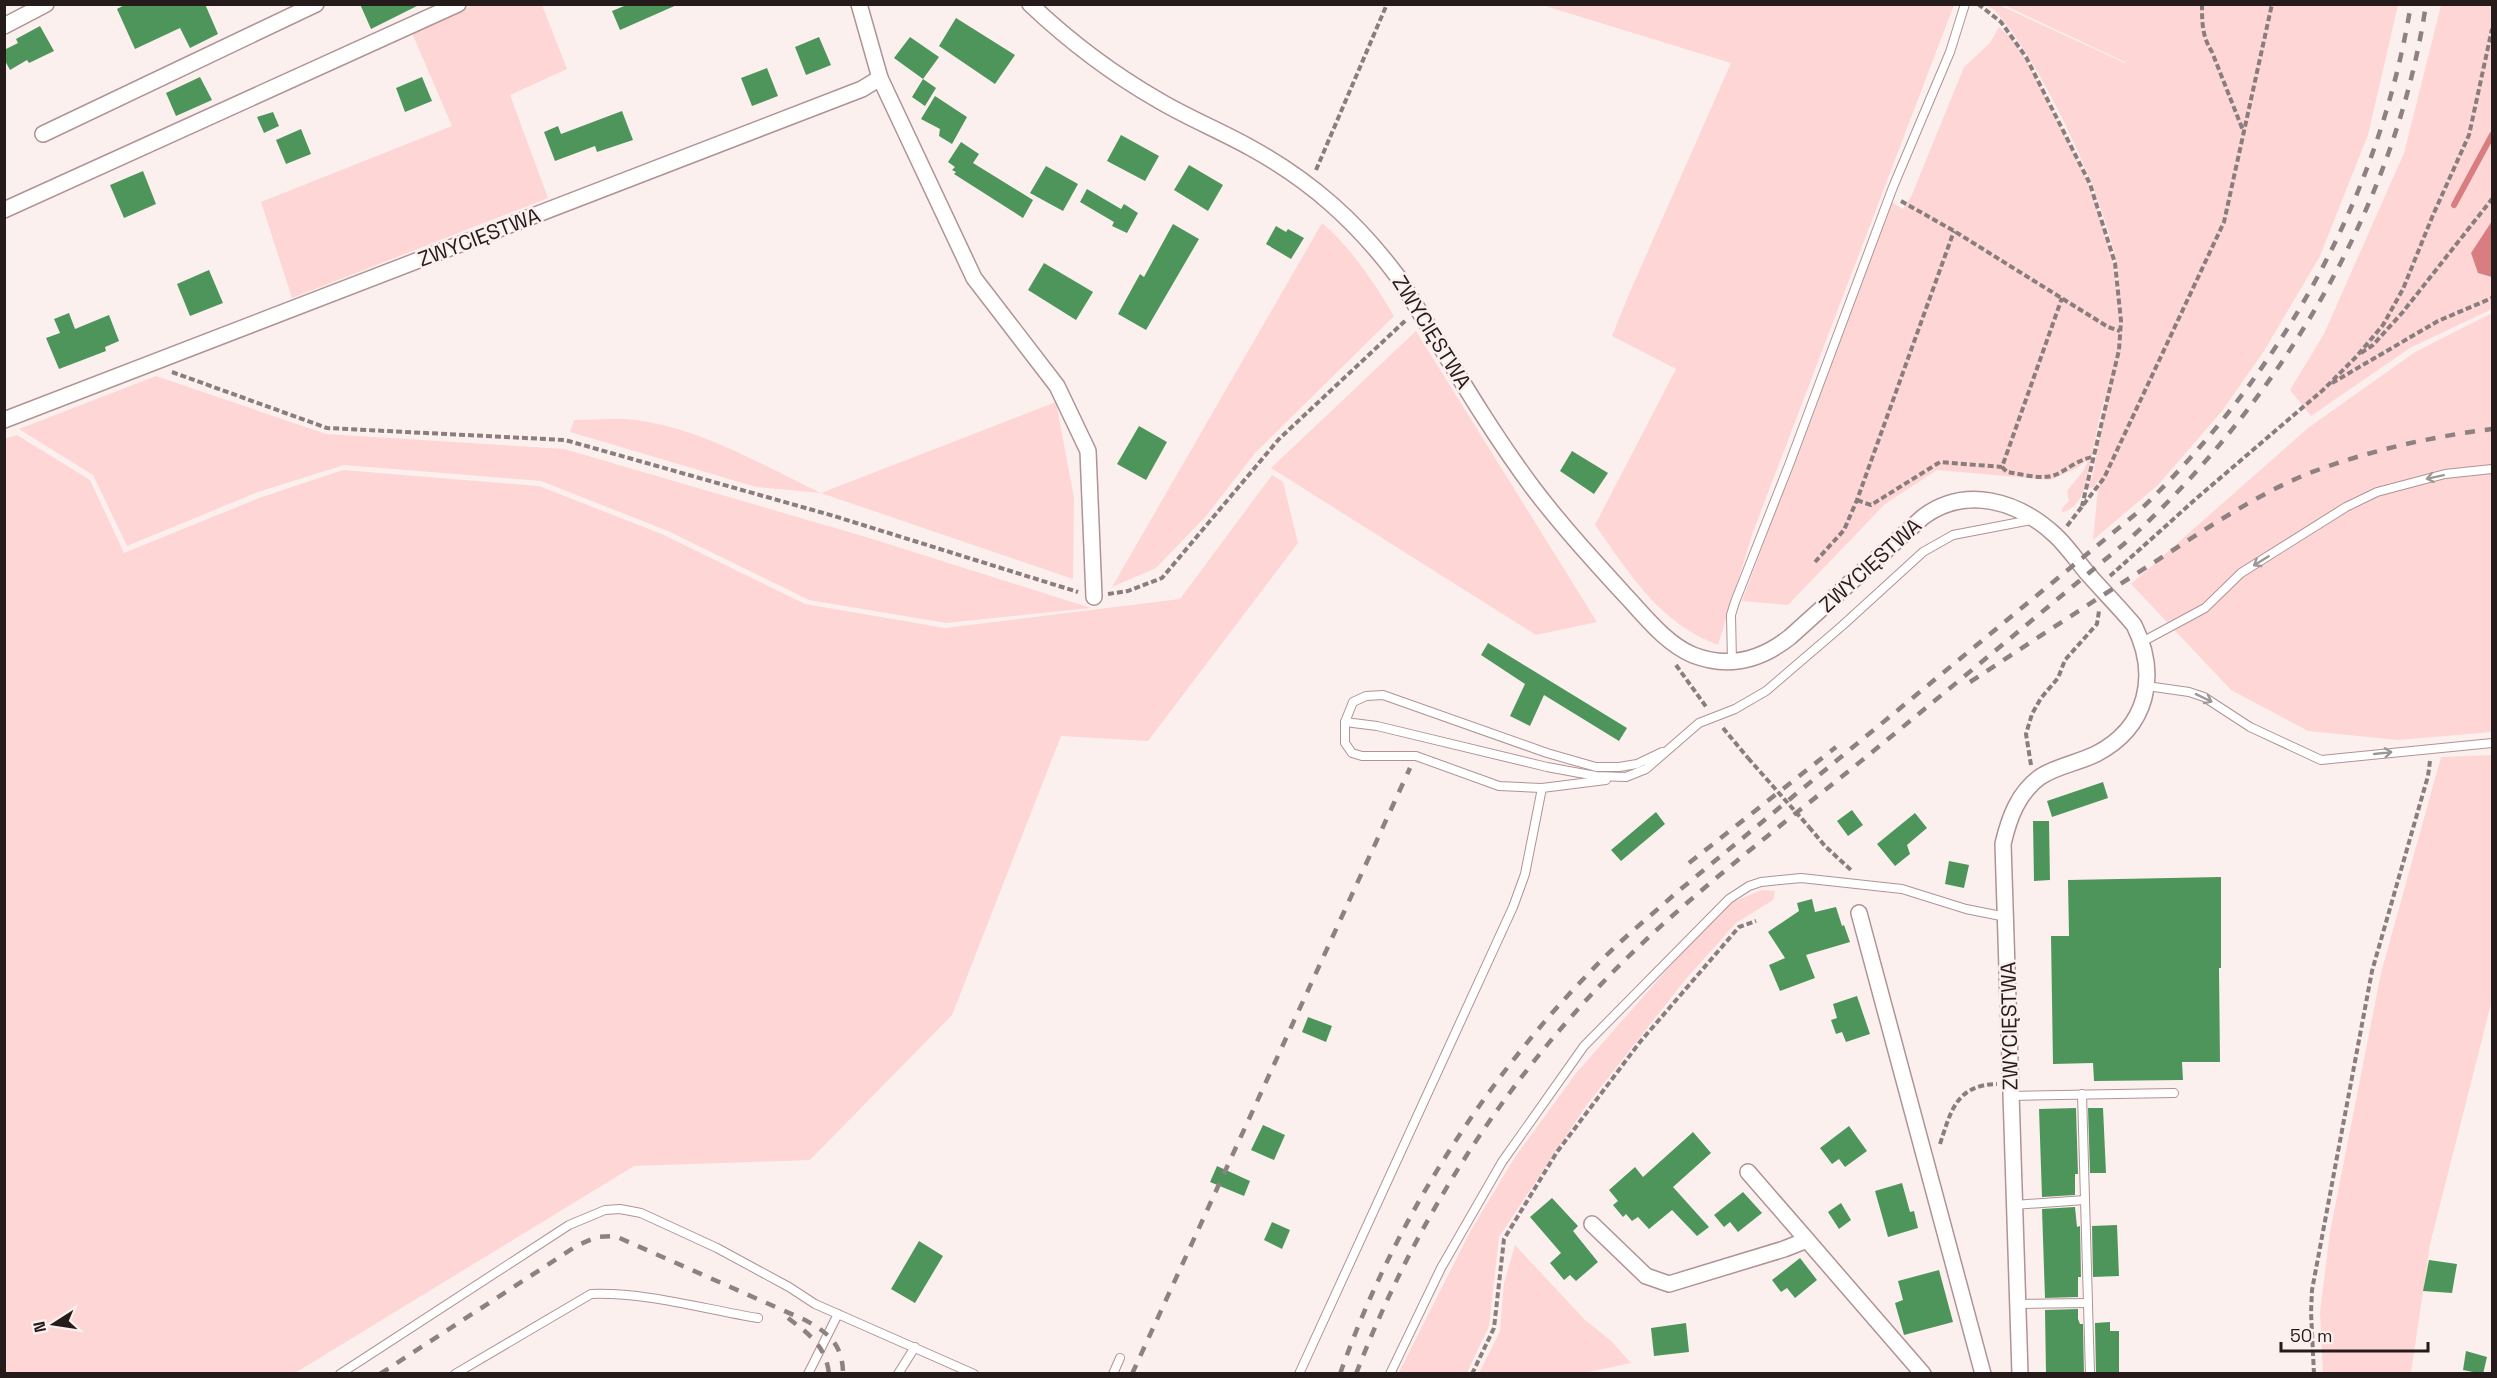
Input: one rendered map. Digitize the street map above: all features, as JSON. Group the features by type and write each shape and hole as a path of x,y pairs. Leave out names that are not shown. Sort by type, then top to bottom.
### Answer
{"street":[{"path":"4,26 46,4"},
{"path":"43,134 316,4"},
{"path":"4,210 458,4"},
{"path":"859,4 880,78 974,278 1057,386 1088,451 1094,597"},
{"name":"ZWYCIĘSTWA","path":"1030,4 1077,46 1118,75 1159,101 1273,160 1309,184 1361,231 1398,277 1533,488 1606,573 1670,639 1691,654 1732,662 1761,656 1780,645 1915,523 1936,508 1963,500 1991,500 2014,508 2032,519 2055,536 2134,625 2146,657 2147,686 2140,709 2122,735 2108,747 2042,776 2017,803 2008,821 2003,844 2020,1374"},
{"name":"ZWYCIĘSTWA","path":"4,420 862,89 880,78"},
{"path":"1859,913 1983,1374"},
{"path":"1748,1172 1923,1374"},
{"path":"1592,1224 1646,1276 1669,1284 1807,1240"}],"lane":[{"path":"1732,662 1731,615 1735,602 1789,465 1890,194 1950,52 1965,4"},
{"path":"2142,642 2205,608 2241,573 2346,507 2377,492 2445,474 2493,468"},
{"path":"1674,746 1637,764 1619,767 1596,766 1547,753 1383,695 1366,696 1353,702 1345,722 1345,743 1352,753 1362,756 1416,756 1499,786 1542,788 1626,777 1646,769 1674,746 1699,723 1735,709 1766,691 1923,552 1953,535 2032,519"},
{"path":"2147,686 2189,692 2204,697 2250,728 2321,760 2493,743"},
{"path":"1345,722 1377,726 1547,767 1596,776 1626,777"},
{"path":"1299,1374 1513,907 1525,874 1542,788"},
{"path":"1390,1374 1441,1268 1502,1162 1584,1046 1729,899 1749,886 1774,879 1788,878 1902,888 1966,909 2006,917"},
{"path":"2011,1089 2082,1094 2174,1093"},
{"path":"2082,1094 2090,1374"},
{"path":"2014,1205 2085,1200"},
{"path":"340,1374 569,1225 605,1210 620,1209 642,1213 717,1248 838,1314 974,1374"},
{"path":"455,1374 591,1294 613,1293 652,1298 758,1318"},
{"path":"2018,1304 2088,1303"},
{"path":"808,1374 838,1314"},
{"path":"898,1374 915,1347"},
{"path":"1113,1374 1120,1358"}],"path":[{"path":"1309,184 1323,159 1387,4"},
{"path":"1978,4 2001,22 2026,57 2090,184 2115,262 2120,291 2120,332 2113,378 2081,510"},
{"path":"2202,4 2202,30 2205,41 2212,52 2245,136"},
{"path":"2055,536 2073,521 2104,478 2224,222 2245,136 2272,4"},
{"path":"2099,585 2323,390 2356,357 2394,309 2469,135 2493,29"},
{"path":"2356,357 2373,345 2402,313 2493,200"},
{"path":"1906,204 1954,231 2108,327 2120,332"},
{"path":"1815,562 1844,530 1857,500 1954,231"},
{"path":"2002,467 2062,298"},
{"path":"2323,390 2353,369 2438,321 2493,298"},
{"path":"150,364 327,428 564,440 834,516 1094,597 1128,591 1162,578 1279,439 1397,326 1419,311"},
{"path":"1857,500 1871,505 1940,462 2002,467 2007,472 2041,477 2055,475 2087,458 2094,457"},
{"path":"2042,776 2032,768 2027,750 2026,734 2031,714 2058,678 2065,660 2097,624 2099,608 2111,597"},
{"path":"1670,639 1672,660 1714,717 1742,752 1826,846 1852,871 1854,883"},
{"path":"2314,1374 2312,1290 2363,1012 2383,929 2428,776 2431,748"},
{"path":"1472,1374 1494,1328 1504,1239 1557,1152 1640,1042 1739,927 1756,921"},
{"path":"1951,1112 1965,1091 1987,1084 2011,1089"}],"shaded area":[{"path":"473,5 542,5 567,69 510,95 548,198 292,298 261,202 452,126 412,33"},
{"path":"1542,5 1954,5 1753,532 1718,645 1697,636 1662,610 1634,579 1595,525 1676,369 1612,336 1731,63"},
{"path":"1982,5 1999,5 2125,63 2004,5 2398,5 2368,135 2320,256 2264,351 2222,411 2158,485 2093,540 2099,479 2094,487 2087,489 2093,474 2108,390 2099,421 2087,482 2078,502 2071,509 2062,512 2062,508 2069,501 2067,491 2084,470 2088,460 2075,469 2050,480 1937,470 1885,504 1788,605 1742,601 1891,202 1903,209 1911,197 1964,67 1990,43 1999,27 2012,39 2028,63 2085,175 2111,252 2118,292 2116,264 2108,229 2075,145 2054,102 2012,32 1994,10"},
{"path":"2441,5 2492,5 2492,309 2410,348 2311,416 2290,390 2324,334 2404,153"},
{"path":"2492,221 2492,277 2478,273 2471,253"},
{"path":"1322,223 1353,255 1394,316 1255,453 1207,515 1156,568 1112,587"},
{"path":"2492,313 2492,732 2398,740 2308,731 2231,690 2131,584 2308,428 2415,352"},
{"path":"1416,331 1597,622 1536,635 1271,468"},
{"path":"156,376 326,434 564,449 866,537 1091,608 946,623 809,600 668,531 541,481 344,465 258,492 127,546 93,475 19,429"},
{"path":"1056,402 1074,498 1073,579 821,493"},
{"path":"625,419 651,422 726,447 821,493 756,487 570,432 574,420"},
{"path":"17,435 90,480 124,553 259,498 343,470 539,486 664,535 805,604 945,628 1180,599 1272,475 1283,482 1298,543 1148,741 1061,736 952,1015 810,1160 634,1166 295,1373 5,1373 4,439"},
{"path":"2492,755 2492,1000 2430,1244 2411,1373 2323,1374 2320,1312 2330,1232 2381,973 2441,757"},
{"path":"1762,890 1775,891 1773,900 1736,923 1685,980 1586,1106 1499,1237 1489,1326 1467,1373 1398,1374 1471,1230 1515,1157 1577,1072 1723,906"},
{"path":"1515,1245 1585,1320 1610,1340 1631,1363 1584,1373 1479,1373 1500,1331 1504,1283"}],"building":[{"path":"126,4 205,4 218,34 190,48 180,28 135,49 117,9"},
{"path":"360,4 421,4 371,29"},
{"path":"629,4 679,4 620,30 612,11"},
{"path":"956,18 1015,55 995,84 939,46"},
{"path":"40,26 54,51 29,63 27,60 10,70 4,59 4,50 18,43 16,39"},
{"path":"819,37 831,65 806,75 795,47"},
{"path":"910,37 939,57 923,79 894,58"},
{"path":"767,68 778,96 752,106 741,78"},
{"path":"200,77 212,100 176,116 166,93"},
{"path":"422,77 432,101 405,112 396,88"},
{"path":"923,79 936,88 925,106 912,97"},
{"path":"935,96 967,117 952,144 939,136 940,129 921,119"},
{"path":"622,111 633,140 597,152 595,146 555,161 544,132 558,126 561,134"},
{"path":"273,112 279,126 264,133 257,117"},
{"path":"301,129 311,154 286,164 276,140"},
{"path":"1121,135 1159,156 1145,181 1107,161"},
{"path":"961,142 979,154 973,163 1033,200 1023,218 954,174 956,172 952,170 955,167 948,162"},
{"path":"1189,165 1223,185 1208,211 1174,190"},
{"path":"1046,166 1078,184 1063,211 1030,193"},
{"path":"143,171 156,204 124,218 110,185"},
{"path":"1087,189 1121,209 1124,204 1138,213 1127,233 1112,226 1114,222 1080,202"},
{"path":"1173,224 1199,239 1146,330 1118,314 1140,274 1144,277"},
{"path":"1276,226 1286,232 1288,229 1304,238 1291,259 1266,244"},
{"path":"1044,263 1093,292 1076,320 1028,290"},
{"path":"209,270 223,303 190,316 177,284"},
{"path":"69,313 75,329 109,315 119,341 105,347 106,351 59,369 46,338 60,333 54,319"},
{"path":"1139,426 1167,442 1146,480 1117,464"},
{"path":"1572,451 1608,473 1594,494 1560,471"},
{"path":"1488,643 1627,728 1619,741 1544,695 1530,726 1510,716 1525,684 1481,655"},
{"path":"2103,782 2108,798 2052,817 2047,801"},
{"path":"1852,810 1863,825 1848,836 1837,821"},
{"path":"1656,812 1665,824 1621,861 1611,850"},
{"path":"1915,813 1927,828 1907,845 1910,854 1895,866 1877,844"},
{"path":"2033,821 2049,821 2050,880 2034,881"},
{"path":"1949,861 1969,865 1964,888 1945,884"},
{"path":"2221,877 2220,1062 2182,1062 2183,1080 2094,1081 2093,1063 2053,1064 2051,936 2069,936 2068,880"},
{"path":"1812,899 1815,912 1836,907 1850,942 1806,955 1815,978 1780,991 1769,965 1785,958 1768,932 1799,911 1797,903"},
{"path":"1857,996 1870,1034 1846,1042 1842,1032 1836,1034 1831,1020 1837,1018 1833,1004"},
{"path":"1308,1017 1332,1026 1326,1042 1302,1032"},
{"path":"2076,1108 2078,1174 2075,1174 2075,1195 2042,1197 2039,1109"},
{"path":"2088,1108 2103,1108 2106,1173 2090,1173"},
{"path":"1263,1125 1285,1135 1274,1160 1251,1150"},
{"path":"1849,1126 1867,1151 1845,1167 1839,1159 1832,1164 1820,1148"},
{"path":"1693,1132 1711,1153 1673,1187 1709,1227 1697,1236 1672,1210 1649,1229 1638,1217 1632,1221 1626,1214 1623,1217 1613,1205 1618,1201 1609,1190 1635,1167 1643,1177"},
{"path":"1217,1166 1250,1181 1244,1196 1210,1182"},
{"path":"1902,1183 1910,1212 1914,1211 1918,1228 1888,1237 1875,1191"},
{"path":"1743,1192 1762,1213 1738,1232 1730,1222 1724,1227 1714,1215"},
{"path":"1552,1198 1578,1226 1573,1231 1598,1262 1576,1281 1570,1275 1564,1280 1550,1263 1561,1253 1530,1217"},
{"path":"1841,1203 1851,1220 1839,1229 1828,1212"},
{"path":"2075,1207 2077,1227 2080,1226 2081,1277 2078,1277 2078,1297 2045,1298 2042,1209"},
{"path":"1272,1222 1290,1230 1282,1249 1264,1240"},
{"path":"2117,1225 2119,1276 2093,1277 2092,1226"},
{"path":"919,1241 943,1256 915,1303 891,1289"},
{"path":"1800,1258 1817,1280 1795,1298 1787,1288 1781,1292 1772,1280"},
{"path":"2429,1260 2457,1264 2452,1293 2423,1291"},
{"path":"1939,1270 1953,1322 1904,1335 1895,1303 1903,1300 1898,1281"},
{"path":"2078,1309 2078,1319 2080,1324 2083,1324 2084,1374 2046,1374 2045,1310"},
{"path":"2110,1322 2110,1331 2119,1331 2119,1374 2096,1374 2095,1323"},
{"path":"1686,1323 1689,1352 1654,1356 1651,1328"},
{"path":"2466,1351 2487,1357 2483,1374 2463,1370"}],"waterway":[{"path":"2454,205 2492,135"}],"railway":[{"path":"1340,1374 1361,1319 1414,1210 1478,1108 1552,1013 1612,950 1676,893 2138,512 2189,459 2236,403 2278,343 2316,280 2348,215 2375,147 2396,76 2411,4"},
{"path":"1356,1374 1407,1259 1437,1204 1505,1099 1584,1002 1656,930 1715,879 2124,544 2179,490 2231,431 2278,367 2321,300 2357,229 2388,156 2411,80 2426,4"},
{"path":"1970,682 2209,527 2287,483 2307,474 2375,452 2445,436 2492,429"},
{"path":"1689,863 1836,747"},
{"path":"1132,1374 1410,768"},
{"path":"380,1374 578,1245 597,1237 615,1236 814,1325 833,1341 840,1355 843,1374"},
{"path":"788,1318 809,1335 820,1348 829,1374"}]}
